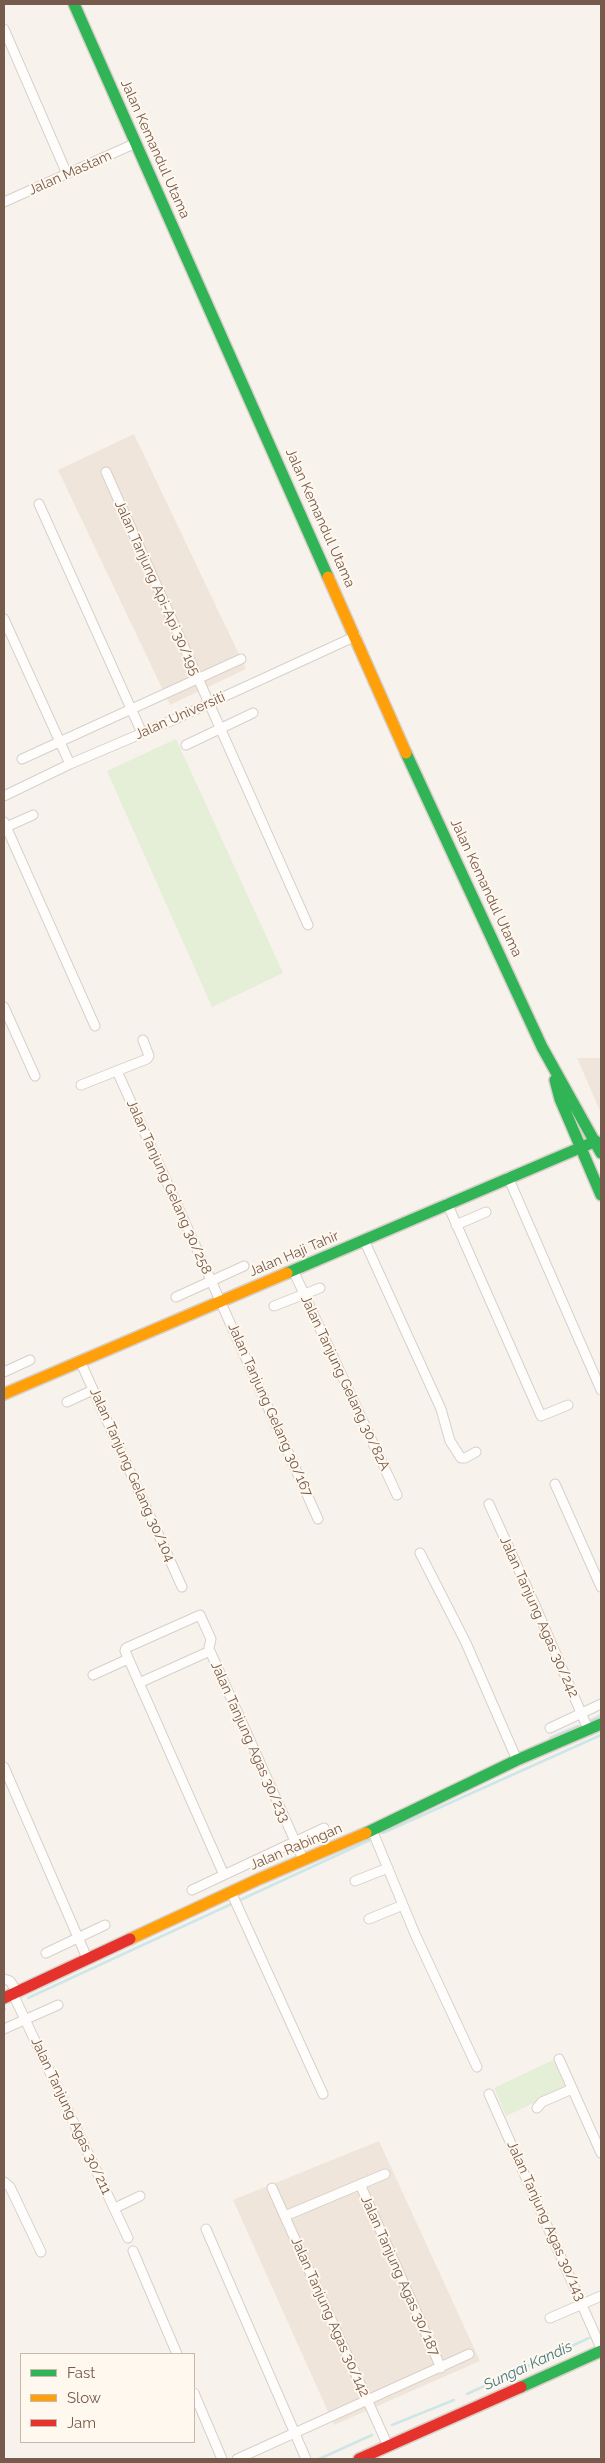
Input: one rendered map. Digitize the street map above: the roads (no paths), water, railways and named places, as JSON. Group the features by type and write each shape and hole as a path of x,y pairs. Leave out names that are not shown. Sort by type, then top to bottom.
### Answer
{"street":[{"name":"Jalan Kemandul Utama","path":"74,4 420,783 551,1065"},
{"path":"4,29 67,174"},
{"name":"Jalan Mastam","path":"4,202 136,143"},
{"name":"Jalan Tanjung Api-Api 30/195","path":"106,472 308,925"},
{"path":"38,504 142,733"},
{"path":"4,619 70,764"},
{"name":"Jalan Universiti","path":"4,796 70,764 209,704 356,636"},
{"path":"22,759 241,659"},
{"path":"186,745 253,713"},
{"path":"33,815 4,826 95,1026"},
{"path":"4,1007 35,1076"},
{"path":"81,1085 149,1056 142,1040"},
{"path":"551,1065 601,1152"},
{"path":"551,1065 560,1099 601,1195"},
{"name":"Jalan Tanjung Gelang 30/258","path":"117,1071 221,1302"},
{"name":"Jalan Haji Tahir","path":"4,1394 81,1363 508,1177 596,1141"},
{"path":"508,1177 601,1390"},
{"path":"447,1204 541,1416 568,1406"},
{"path":"456,1225 486,1212"},
{"path":"364,1240 441,1409 450,1441 461,1458 476,1452"},
{"path":"176,1297 244,1266"},
{"name":"Jalan Tanjung Gelang 30/82A","path":"293,1270 396,1495"},
{"path":"274,1306 320,1288"},
{"name":"Jalan Tanjung Gelang 30/167","path":"221,1302 318,1519"},
{"path":"4,1372 30,1360"},
{"name":"Jalan Tanjung Gelang 30/104","path":"81,1363 182,1588"},
{"path":"67,1402 93,1390"},
{"path":"556,1484 601,1587"},
{"name":"Jalan Tanjung Agas 30/242","path":"489,1504 534,1602 588,1730"},
{"path":"420,1554 466,1643 517,1760"},
{"name":"Jalan Tanjung Agas 30/233","path":"128,1659 125,1651 126,1648 200,1615 211,1639 210,1649 303,1859"},
{"path":"139,1683 210,1649"},
{"path":"93,1675 128,1659 224,1875"},
{"path":"550,1728 601,1704"},
{"name":"Jalan Rabingan","path":"11,1995 87,1958 235,1900 303,1859 372,1830 517,1760 601,1724"},
{"path":"4,1768 87,1958"},
{"path":"192,1890 324,1828"},
{"path":"372,1830 403,1905 477,2067"},
{"path":"355,1882 388,1868"},
{"path":"235,1900 323,2094"},
{"path":"369,1920 403,1905"},
{"path":"46,1953 105,1925"},
{"name":"Jalan Tanjung Agas 30/211","path":"4,1979 10,1981 11,1995 26,2020 128,2238"},
{"path":"4,2029 58,2005"},
{"path":"558,2059 601,2153"},
{"path":"537,2108 542,2102 572,2089"},
{"name":"Jalan Tanjung Agas 30/143","path":"489,2094 601,2348"},
{"path":"285,2216 386,2174"},
{"path":"4,2182 10,2187 41,2252"},
{"name":"Jalan Tanjung Agas 30/187","path":"360,2184 441,2368"},
{"name":"Jalan Tanjung Agas 30/142","path":"272,2188 388,2446"},
{"path":"115,2208 140,2196"},
{"path":"206,2229 306,2459"},
{"path":"133,2251 177,2353"},
{"path":"550,2318 601,2296"},
{"path":"359,2459 601,2352"},
{"path":"236,2459 469,2354"},
{"path":"195,2395 222,2459"}],"waterway":[{"path":"591,1720 601,1715"},
{"path":"550,1738 578,1726"},
{"path":"383,1833 601,1735"},
{"path":"28,1998 370,1840"},
{"name":"Sungai Kandis","path":"467,2394 589,2338"},
{"name":"Sungai Kandis","path":"392,2425 454,2400"},
{"name":"Sungai Kandis","path":"319,2459 372,2435"}]}
